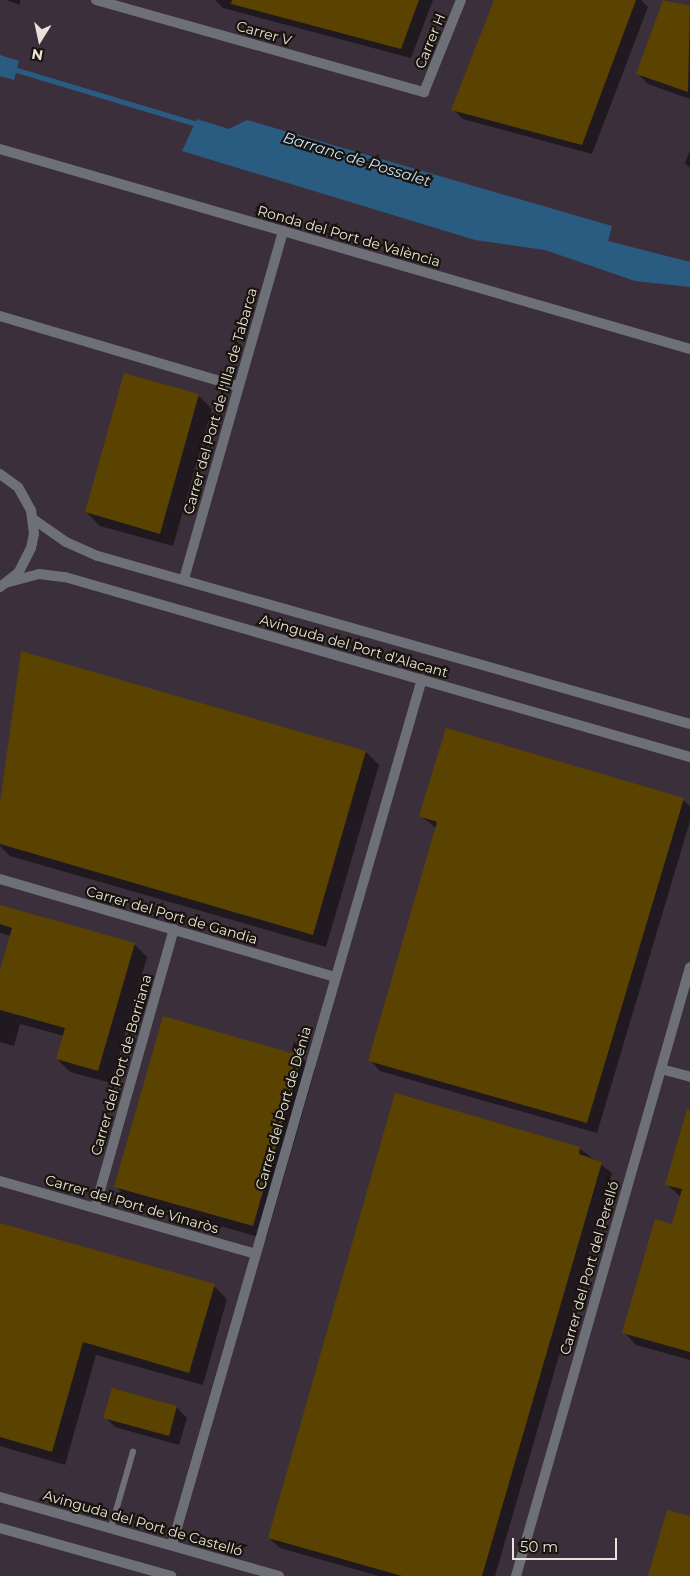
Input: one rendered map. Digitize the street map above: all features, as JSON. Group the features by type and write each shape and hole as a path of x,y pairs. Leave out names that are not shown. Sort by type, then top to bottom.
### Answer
{"street":[{"name":"Carrer V","path":"96,0 424,92"},
{"name":"Carrer H","path":"424,92 461,0"},
{"name":"Ronda del Port de València","path":"0,149 690,349"},
{"name":"Carrer del Port de l'Illa de Tabarca","path":"184,579 237,386 283,231"},
{"path":"0,316 237,386"},
{"path":"0,474 18,487 33,520 31,548 18,573 4,584"},
{"name":"Avinguda del Port d'Alacant","path":"33,520 66,542 98,556 690,724"},
{"name":"Avinguda del Port d'Alacant","path":"4,584 39,574 65,576 690,757"},
{"name":"Carrer del Port de Dénia","path":"172,1545 422,679"},
{"name":"Carrer del Port de Gandia","path":"0,879 335,977"},
{"name":"Carrer del Port de Borriana","path":"95,1208 174,929"},
{"name":"Carrer del Port del Perelló","path":"516,1576 690,967"},
{"path":"661,1069 690,1077"},
{"name":"Carrer del Port de Vinaròs","path":"0,1181 256,1254"},
{"name":"Avinguda del Port de Castelló","path":"0,1497 279,1576"},
{"path":"0,1528 171,1576"}],"lane":[{"path":"111,1528 133,1452"}],"shaded area":[{"path":"0,0 690,0 690,1576 0,1576"}],"water":[{"path":"0,55 19,61 14,80 0,76"},
{"path":"197,119 229,129 247,120 612,226 608,241 690,262 690,287 635,281 545,250 475,240 182,151"}],"building":[{"path":"232,0 419,0 401,49 231,4"},
{"path":"494,0 636,0 582,145 451,110"},
{"path":"663,0 690,6 688,92 636,74"},
{"path":"124,373 199,394 160,534 85,512"},
{"path":"21,651 366,751 313,935 0,844 0,804"},
{"path":"446,728 684,798 587,1123 368,1061 437,822 419,816"},
{"path":"0,905 135,943 98,1071 56,1059 65,1028 0,1010 0,970 12,928 0,924"},
{"path":"163,1016 302,1056 253,1226 114,1187"},
{"path":"395,1093 580,1147 579,1154 602,1162 482,1576 402,1576 268,1538"},
{"path":"687,1109 690,1110 690,1352 622,1333 655,1219 672,1224 682,1189 665,1185"},
{"path":"0,1223 215,1284 189,1373 83,1342 52,1452 0,1437"},
{"path":"112,1388 177,1406 169,1436 103,1418"},
{"path":"667,1510 690,1516 690,1576 648,1576"}],"waterway":[{"name":"Barranc de Possalet","path":"17,70 200,125"}]}
